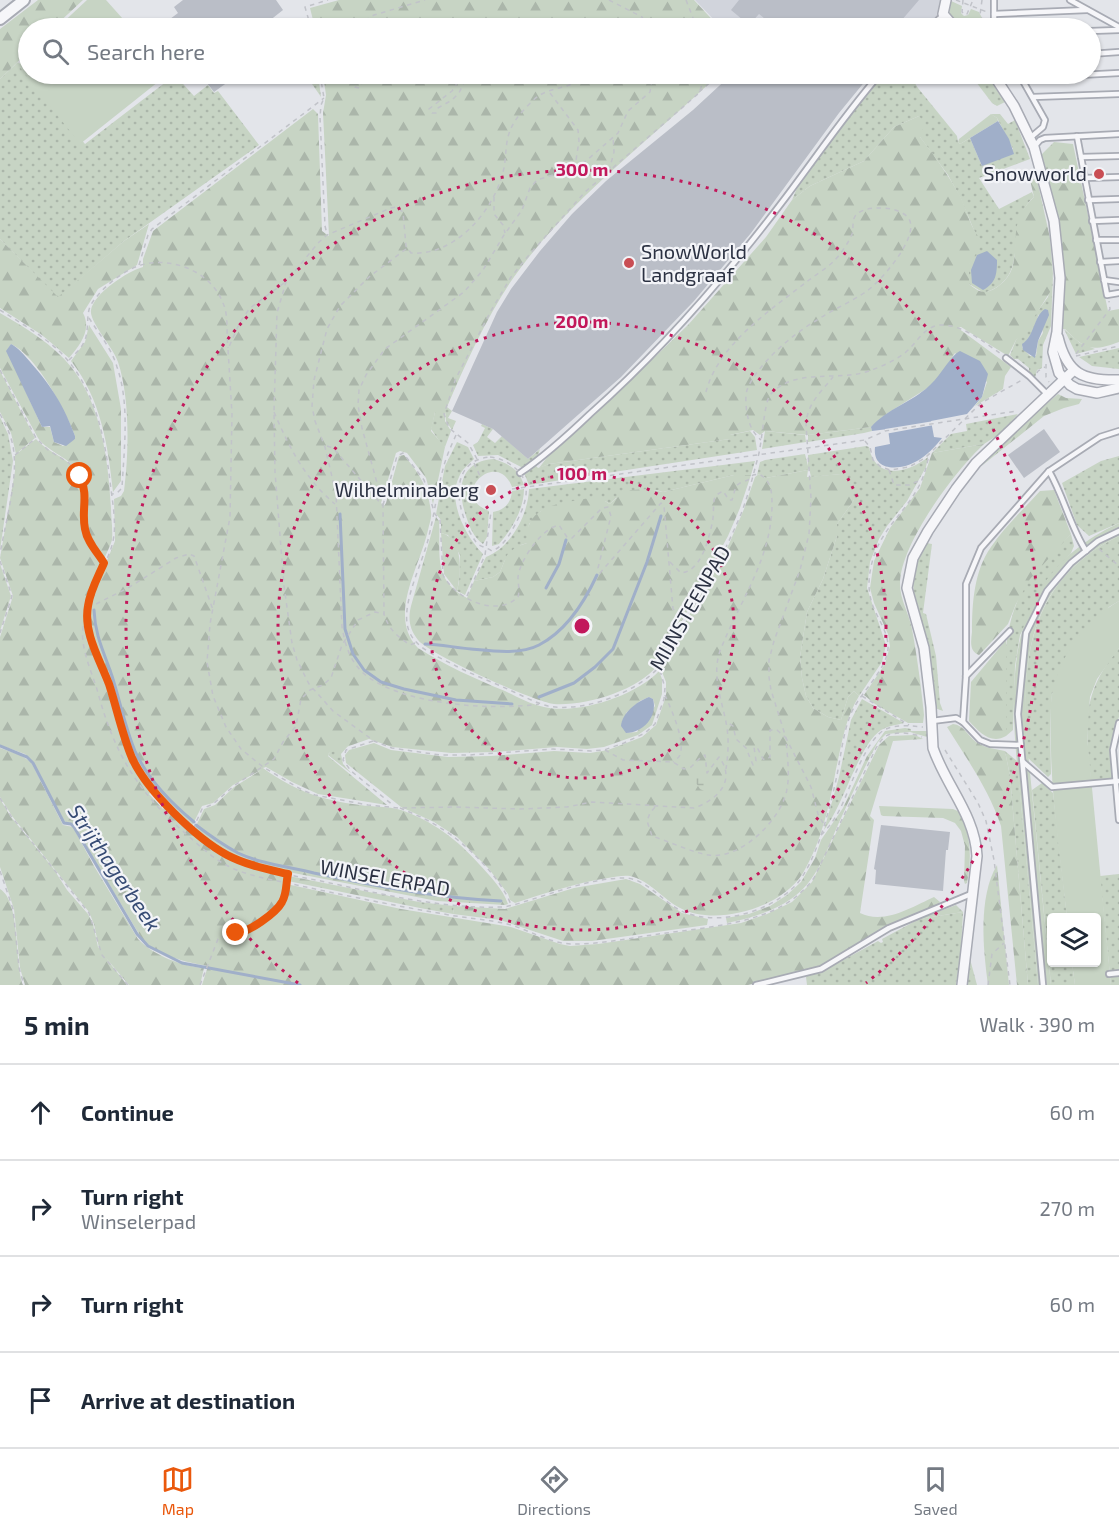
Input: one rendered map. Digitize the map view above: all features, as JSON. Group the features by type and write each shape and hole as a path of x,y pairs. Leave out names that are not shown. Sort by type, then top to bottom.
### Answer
{"street":[{"path":"1,16 24,0"},
{"path":"944,16 946,0"},
{"path":"1000,84 1014,106 1032,143 1054,221 1060,278 1057,332 1053,352 1059,373 1077,389 1097,393 1119,388"},
{"path":"1057,332 1061,351 1074,370 1089,379 1119,380"},
{"path":"962,985 977,856 976,840 967,813 937,760 927,724 924,648 907,588 913,558 939,514 976,463 1074,370"}],"lane":[{"path":"993,18 994,0"},
{"path":"1070,0 1119,28"},
{"path":"992,14 1087,10"},
{"path":"939,18 944,16"},
{"path":"1101,30 1119,28"},
{"path":"1101,53 1119,52"},
{"path":"1101,74 1119,73"},
{"path":"520,473 543,456 606,400 686,319 736,262 871,84"},
{"path":"1026,84 1044,116 1045,123 1032,143"},
{"path":"1034,97 1119,94"},
{"path":"1032,143 1045,138 1119,134"},
{"path":"1077,136 1107,295 1119,293"},
{"path":"1081,157 1119,156"},
{"path":"1084,178 1119,177"},
{"path":"1089,200 1119,199"},
{"path":"1092,220 1119,220"},
{"path":"1096,240 1119,240"},
{"path":"1100,261 1119,261"},
{"path":"1104,280 1119,282"},
{"path":"1006,358 1047,394"},
{"path":"963,722 966,676 966,584 981,548 1050,471 1100,437 1119,431"},
{"path":"1050,471 1061,492 1074,532 1086,551"},
{"path":"1043,985 1018,714 1026,633 1047,591 1071,563 1094,544 1119,531"},
{"path":"966,676 1010,631"},
{"path":"927,724 956,718 980,740 990,744 1021,745"},
{"path":"1119,723 1113,750 1119,820"},
{"path":"1023,761 1052,787 1117,781"},
{"path":"756,985 821,969 889,928 971,894"},
{"path":"1109,974 1119,973"}],"path":[{"path":"308,18 305,7 328,0"},
{"path":"369,18 425,0"},
{"path":"609,0 643,18"},
{"path":"686,0 693,18"},
{"path":"956,0 992,14"},
{"path":"963,1 964,15 968,14 973,0"},
{"path":"981,18 982,0"},
{"path":"987,16 992,14"},
{"path":"322,84 324,98 320,117 327,235"},
{"path":"456,84 452,91 432,105 429,109 432,113 436,113 438,108 456,97 463,84"},
{"path":"228,349 240,322 250,308 286,282 300,263 327,235 396,207 400,208 405,218 407,248 413,253 437,249 455,239 480,219 494,196 505,166 505,144 512,127 540,95 573,84"},
{"path":"193,829 202,809 213,804 235,785 274,759 293,730 301,699 312,689 323,685 331,678 345,640 360,619 375,612 384,614 385,540 382,505 358,405 360,390 366,375 385,349 464,292 483,270 522,210 533,183 586,161 620,129 628,111 650,92 651,84"},
{"path":"699,93 702,84"},
{"path":"477,459 468,443 449,428 444,414 456,378 511,278 528,255 585,192 709,84"},
{"path":"549,92 579,132 575,167"},
{"path":"138,266 152,229 324,98"},
{"path":"608,172 614,152 613,136"},
{"path":"494,196 494,214 505,229 504,235"},
{"path":"706,392 717,365 751,327 835,260 852,235 854,217 858,213 878,209 893,210 904,214 910,220 911,226 906,243 876,284 791,338 754,378 747,390 746,405 753,433 762,441"},
{"path":"407,248 351,293 334,315 327,329 314,380 312,406 334,484 342,627 345,640 352,659 361,670 379,684 391,689 460,704 502,708 541,704"},
{"path":"69,361 84,342 90,305 112,282 138,266 165,264 194,270 216,290 224,307 231,394 231,516 213,610 207,662 213,696 233,738 241,749 263,767 288,783 315,795 399,808 441,828 488,870 507,895 511,905"},
{"path":"286,282 277,313 274,411 275,472 288,624 297,660 312,689 333,711 374,741 392,748 440,754 501,754 553,748 604,750 651,729 657,719 664,694 664,683 659,667"},
{"path":"1110,309 1074,357 1119,346"},
{"name":"WINSELERPAD","path":"0,310 47,341 69,361 83,382 101,427 111,495 114,537 92,591 87,618 95,649 109,684 132,758 140,773 160,798 193,829 228,856 288,874 440,903 494,907 511,905 584,884 626,878 640,882 691,915 715,917 744,914 770,904 797,884 812,860 820,836 839,811 874,739 885,730 927,724"},
{"path":"89,318 112,354 118,368 124,400 122,488 111,495"},
{"path":"824,823 818,814 811,787 786,738 771,690 769,660 800,570 809,534 811,498 806,424 809,405 834,376 865,373 889,362 910,349 926,330 940,326 960,329 1006,358"},
{"path":"1044,368 1046,373"},
{"path":"0,370 36,438 45,448 69,463 78,472 86,494 84,519 86,534 104,563"},
{"name":"MIJNSTEENPAD","path":"384,614 393,632 410,645 416,642 426,650 485,681 541,704 563,707 605,699 641,683 659,667 742,512 762,441 766,400 776,389 798,379 834,376"},
{"path":"865,440 875,463 889,470 909,467 919,463 981,403 1029,376"},
{"path":"512,489 865,440 885,431 1033,408"},
{"path":"274,411 297,461 312,481 336,505"},
{"path":"0,414 10,433 14,455 11,490 0,554"},
{"path":"416,642 408,626 408,610 435,514 443,468 456,435"},
{"path":"14,455 36,438"},
{"path":"325,447 333,448 382,505"},
{"path":"382,505 397,456 403,453 426,484 435,514 440,520 443,575 456,591 466,597 489,606 500,607 512,603 520,594 520,572 538,538 551,528 558,525 567,537 572,538 605,507 610,509 611,516 598,568 599,573 604,571 662,503 673,609 678,613 692,608"},
{"path":"820,836 836,779 849,717 883,664 888,651 885,633 869,592 872,562 885,533 917,489 927,466 929,454"},
{"path":"490,457 500,459 520,473 527,487 522,511 507,538 495,550 480,546 476,543 465,522 459,501 459,482 473,462 490,457"},
{"path":"473,462 480,476"},
{"path":"889,470 894,485 909,485 921,480"},
{"path":"399,808 520,809 567,807 592,802 694,808 707,804 716,797 723,788 728,755 726,722 717,683 717,663 724,642 760,566 772,520 771,488 766,478 759,474 753,475 736,486 732,500 729,500 723,491 716,497 712,524 700,558 693,568 678,573 669,562"},
{"path":"466,597 487,548 491,512"},
{"path":"1094,544 1119,566"},
{"path":"87,609 119,593 176,558 189,554 194,556 197,563 213,610"},
{"path":"0,561 12,596 0,633"},
{"path":"87,618 83,623 83,630 88,660 111,731 134,779 161,810 216,859 236,869 286,883 360,899 506,923 562,943 573,944 642,937 745,920 780,908 801,894 822,863 876,748 883,738 888,735 909,734 932,740"},
{"path":"664,694 674,714 681,748 679,757 673,762"},
{"path":"861,696 910,726"},
{"path":"656,807 650,813 647,821 652,836 707,855 719,856 741,847 772,822 785,798 788,775 786,738 777,730 770,730 770,757 763,759 758,749 754,747 756,761 753,765 746,748 736,739 733,726 726,722"},
{"path":"374,741 349,747 344,752 343,760 351,771 395,807"},
{"path":"604,750 623,760 673,762 684,770 705,755 708,773 719,757 726,770"},
{"path":"0,798 11,816 89,913 102,955 128,985"},
{"path":"0,871 13,909 19,968 24,985"},
{"path":"200,985 218,939 226,934 243,933 255,927 282,903 288,874"},
{"path":"988,985 992,954 1004,943 1010,985"}],"shaded area":[{"path":"695,0 944,0 948,18 712,18"}],"green space":[{"path":"38,0 83,0 64,18 18,18 18,62 0,79 0,29"},
{"path":"87,0 106,0 122,18 68,18"},
{"path":"339,0 694,0 711,18 312,18 310,8"},
{"path":"951,1 962,6 961,13 964,16 968,15 971,9 979,12 982,18 952,18 949,15"},
{"path":"18,62 18,84 36,84 85,144 163,84 183,84 194,96 208,85 214,93 218,91 259,145 124,241 58,298 0,239 0,79"},
{"path":"33,84 155,84 80,144"},
{"path":"312,84 319,84 321,97"},
{"path":"324,84 709,84 560,221 536,248 504,291 469,357 447,407 439,414 435,412 431,431 445,447 433,504 426,478 407,453 400,451 396,453 381,503 384,506 386,503 399,456 404,455 422,481 428,495 431,514 405,606 405,621 409,635 418,648 460,671 524,700 539,706 557,709 589,706 605,701 636,688 659,671 662,679 662,694 652,725 638,735 604,747 587,749 557,747 451,753 392,747 369,739 329,753 328,756 387,805 318,794 266,767 263,768 286,783 309,793 346,803 396,809 433,825 471,855 503,893 508,904 505,905 437,901 263,867 233,856 212,843 195,828 204,809 215,805 234,787 261,770 233,785 213,803 202,806 192,826 162,798 136,762 93,639 89,615 90,602 115,541 114,499 121,496 124,491 127,443 125,392 122,376 116,356 91,315 93,303 112,284 143,267 143,259 153,231 313,109 318,114 322,231 329,236 323,113 326,95","holes":["649,697 653,699 655,706 637,732 626,733 626,713 640,701"]},
{"path":"875,84 915,84 957,136 960,144 970,138 982,166 1013,149 997,118 991,114 1000,114 1008,124 1015,120 1030,159 979,178 999,209 1032,192 1034,197 1024,209 1019,222 1009,275 999,285 984,293 969,284 969,264 982,242 976,235 948,175 920,137 919,116 894,127 864,161 810,186 792,200 797,188"},
{"path":"978,84 993,84 1005,102 997,106"},
{"path":"991,114 998,121 960,144 958,142 959,139"},
{"path":"919,116 925,123 920,137 955,188 972,226 983,242 969,265 969,284 978,290 987,292 994,289 1009,275 1014,258 1018,221 1024,208 1034,197 1030,180 1035,179 1038,184 1050,238 1053,274 1050,292 1026,330 1016,340 1008,356 961,327 958,328 1011,367 1005,376 1003,389 975,406 982,397 987,382 955,353 941,375 929,387 888,413 871,427 808,435 765,431 760,435 753,430 730,435 730,439 549,464 539,468 548,456 688,325 766,237 792,200 810,186 864,161 894,127"},
{"path":"1054,142 1073,144 1108,311 1119,309 1119,342 1110,345 1089,347 1063,329 1062,246 1041,155"},
{"path":"149,224 137,265 98,289 83,313 86,325 84,337 69,358 42,335 0,308 0,239 58,297 124,241"},
{"path":"1053,274 1051,326 1043,345 1042,368 1037,370 1035,378 1029,373 1029,368 1010,355 1016,340 1048,297","holes":["1039,314 1043,333 1038,341 1036,356 1030,356 1022,347 1032,333"]},
{"path":"0,313 48,344 65,359 82,383 97,417 108,471 112,536 103,561 86,533 84,525 85,489 80,474 71,463 48,448 38,438 0,368","holes":["11,344 21,350 49,385 75,436 75,439 63,446 54,442 50,427 42,427 7,351"]},
{"path":"89,325 113,363 121,409 121,481 113,492 109,457 96,407 90,391 71,361 85,342"},
{"path":"1064,329 1080,343 1095,349 1076,354"},
{"path":"1119,348 1119,369 1092,366 1079,357"},
{"path":"0,371 35,438 16,454 11,433 0,412"},
{"path":"1058,394 1066,398 1082,399 1079,404 1044,416 979,468 1026,421"},
{"path":"447,407 452,411 448,418 456,421 452,430 446,421 445,411 445,421 451,431 445,447 431,429 435,412"},
{"path":"1018,414 1001,433 984,444 932,453 951,434 967,431 966,424"},
{"path":"0,417 8,434 13,461 0,550"},
{"path":"482,424 493,429 487,437 495,443 502,436 528,459 540,449 537,459 525,469 498,455 478,456 473,445 478,442 485,428 481,426"},
{"path":"871,427 872,431 864,433 808,442 808,435"},
{"path":"750,431 755,437 757,450 529,485 524,473 536,466 538,468 549,464 730,439 730,435"},
{"path":"765,431 805,435 806,442 762,449"},
{"path":"36,439 72,466 80,478 85,534 103,562 88,602 87,629 130,757 152,791 149,794 163,809 166,807 220,852 249,865 287,876 286,881 283,881 291,885 401,909 511,927 570,946 741,923 792,902 812,882 879,745 889,736 915,735 923,739 893,741 870,816 874,820 860,913 869,916 888,916 934,897 940,902 937,906 888,926 821,967 748,985 202,985 208,966 164,954 142,939 74,826 72,823 67,824 63,819 33,762 25,754 0,745 0,637 13,596 0,558 15,471 15,455"},
{"path":"457,442 468,447 474,459 459,477 455,497 457,507 470,538 483,554 465,595 457,591 460,555 448,535 441,533 441,520 436,514 445,466"},
{"path":"984,444 931,509 909,549 902,568 900,590 912,629 924,715 923,723 908,723 864,695 885,664 890,646 888,634 870,588 874,561 890,528 920,488 932,453"},
{"path":"869,447 872,458 878,465 893,471 911,467 928,457 926,467 907,501 879,539 870,562 867,588 886,645 882,662 859,696 854,691 848,697 841,720 828,717 813,708 806,696 800,657 807,612 823,579 837,536 837,524 854,500 841,474 811,477 809,468 766,478 757,475 760,462 765,460 805,454 808,466 808,455"},
{"path":"1119,456 1119,523 1089,536 1077,525 1062,483 1101,461"},
{"path":"493,459 512,468 524,485 512,487 505,476 496,472 487,473 479,478 474,486 473,495 477,504 489,511 487,537 483,544 474,535 469,524 463,506 462,487 467,471 482,461"},
{"path":"755,461 751,475 734,475 663,492 656,490 616,498 610,504 605,501 541,511 529,524 527,543 521,545 505,560 500,572 493,577 474,581 486,557 503,546 516,530 525,510 529,489"},
{"path":"808,470 807,477 841,474 851,482 854,500 837,524 837,536 823,579 807,612 800,657 806,696 813,708 828,717 841,720 848,697 854,691 859,696 844,731 828,809 815,849 803,873 780,896 747,911 729,915 695,913 680,908 637,878 625,876 573,885 515,903 510,900 489,869 457,837 434,822 401,807 346,763 345,755 349,750 374,743 391,750 448,757 554,751 590,753 608,750 642,737 656,725 666,696 666,682 660,667 729,544 755,477 759,474 766,478"},
{"path":"734,475 751,475 728,536 658,665 649,674 624,689 581,702 554,704 526,695 441,656 426,647 413,632 410,610 436,517 439,521 443,574 456,591 467,598 474,581 493,577 500,572 507,555 516,547 527,543 529,524 534,517 547,508 591,498 601,499 610,504 620,495 631,490 648,489 663,492"},
{"path":"524,489 520,511 513,525 499,544 492,546 493,512 507,505 512,491"},
{"path":"1054,490 1071,534 1030,579 1008,624 979,655 971,645 973,610 975,588 985,556 1002,532 1040,491"},
{"path":"1119,523 1119,536 1082,560 1055,588 1038,620 1029,656 1026,694 1027,733 1047,945 1047,967 1049,967 1051,985 1038,985 1014,727 1014,686 1019,647 1030,610 1049,577 1078,548"},
{"path":"441,533 454,542 457,549 460,566 457,591 444,574"},
{"path":"1071,534 1074,546 1071,553 1051,576 1020,635 1015,666 1013,730 1006,736 1005,654 1012,615 1030,578"},
{"path":"1119,536 1119,601 1109,607 1052,694 1051,774 1048,777 1028,758 1026,691 1029,659 1036,629 1047,602 1064,577 1088,555"},
{"path":"926,543 932,544 923,613 926,614 936,656 940,703 943,711 935,708 927,642 914,593 915,572"},
{"path":"0,564 11,596 0,631"},
{"path":"1119,601 1119,648 1097,679 1090,697 1087,736 1111,985 1075,985 1073,967 1101,967 1101,913 1066,913 1053,792 1051,702 1055,681 1067,654 1085,629"},
{"path":"1006,640 1006,736 995,739 981,733 969,721 971,682"},
{"path":"1119,648 1119,717 1113,734 1111,750 1113,779 1091,781 1088,710 1098,680"},
{"path":"862,699 904,723 881,730 873,738 858,762 824,830 839,777 851,720"},
{"path":"953,724 963,729 979,744 1005,751 1010,776 1028,985 1017,985 1001,826 984,787 947,727"},
{"path":"905,728 911,731 927,731 927,737 910,732 886,734 878,742 870,757 867,756 885,731"},
{"path":"348,746 341,754 343,764 351,773 328,755 331,751"},
{"path":"0,748 20,755 31,762 63,825 73,827 138,939 169,959 204,968 200,985 129,985 106,958 127,985 25,985 20,968 14,909 0,867 0,799 11,817 88,914 99,948 94,924 89,912 12,816 0,797"},
{"path":"1005,751 1017,761 1038,985 1028,985 1010,776"},
{"path":"867,756 870,757 823,859 804,888 788,901 771,910 727,923 726,918 749,914 770,906 801,882 815,858 821,840 843,808"},
{"path":"700,772 707,777 712,786 708,793 700,789 692,777"},
{"path":"1042,783 1053,793 1067,913 1047,913 1047,944 1032,790"},
{"path":"879,806 953,809 960,812 970,847 967,883 965,884 964,881 965,846 961,831 955,823 943,818 883,816"},
{"path":"997,865 1009,985 988,985 985,956 984,908 991,878"},
{"path":"1119,874 1119,985 1111,985 1100,876"},
{"path":"289,876 419,902 421,905 420,908 288,881"},
{"path":"626,879 640,884 682,913 708,919 707,925 592,941 563,941 500,920 453,914 454,906 505,909 574,888"},
{"path":"0,889 7,896 11,906 23,985 0,985"},
{"path":"419,902 454,906 453,914 420,908"},
{"path":"956,905 963,912 919,919"},
{"path":"963,912 956,985 807,985 806,977 809,975 827,969 878,941 883,942 882,939 919,919"},
{"path":"970,959 977,985 966,985"},
{"path":"1049,967 1073,967 1075,985 1051,985"}],"water":[{"path":"998,121 1009,139 1014,154 982,166 970,138"},
{"path":"987,251 997,260 997,270 993,281 983,290 972,283 971,270 977,255"},
{"path":"1045,309 1048,310 1049,315 1038,341 1035,358 1023,350 1022,344"},
{"path":"11,344 22,352 62,406 75,436 75,439 66,446 54,442 50,426 42,427 6,351"},
{"path":"960,351 980,361 988,374 982,397 967,414 931,421 934,437 942,438 931,451 920,459 904,466 883,465 875,455 875,447 890,444 888,429 872,431 871,427 884,415 929,386"},
{"path":"649,697 653,699 654,705 648,722 638,730 626,733 621,726 627,712"}],"pier":[{"path":"934,421 934,425 885,434 885,429"}],"building":[{"path":"183,0 276,0 283,10 273,18 171,18 178,13 174,7"},
{"path":"739,0 919,0 904,18 764,18 759,14 755,18 741,18 731,10"},
{"path":"208,84 225,84 214,92"},
{"name":"SnowWorld Landgraaf","path":"721,84 863,84 751,233 694,301 621,377 528,459 493,429 452,411 497,312 511,289 540,251 572,214 606,181"},
{"path":"1044,429 1060,452 1024,478 1008,455"},
{"path":"881,825 950,832 948,850 946,850 943,891 875,884 876,870 874,869"}],"waterway":[{"path":"340,514 345,629 353,654 364,670 381,682 404,689 456,700 512,704"},
{"path":"539,697 574,683 613,649 647,562 661,516"},
{"path":"546,588 559,564 566,540"},
{"path":"425,644 497,651 523,650 539,645 566,624 587,595 597,575"},
{"path":"94,610 98,636 125,723 140,762 161,790 194,822"},
{"name":"Strijthagerbeek","path":"0,746 27,757 33,763 64,823 74,827 137,934 148,946 182,963 300,985"},
{"path":"196,825 238,853 266,863 407,891 501,901"}],"place":[{"name":"Snowworld","path":"1099,174"},
{"name":"SnowWorld Landgraaf","path":"629,263"},
{"name":"Wilhelminaberg","path":"491,490"}],"route":[{"path":"80,476 86,494 84,527 87,537 104,563 89,600 87,621 132,758 140,773 160,798 218,850 239,861 288,874 282,903 255,927 247,932 236,933"}]}
